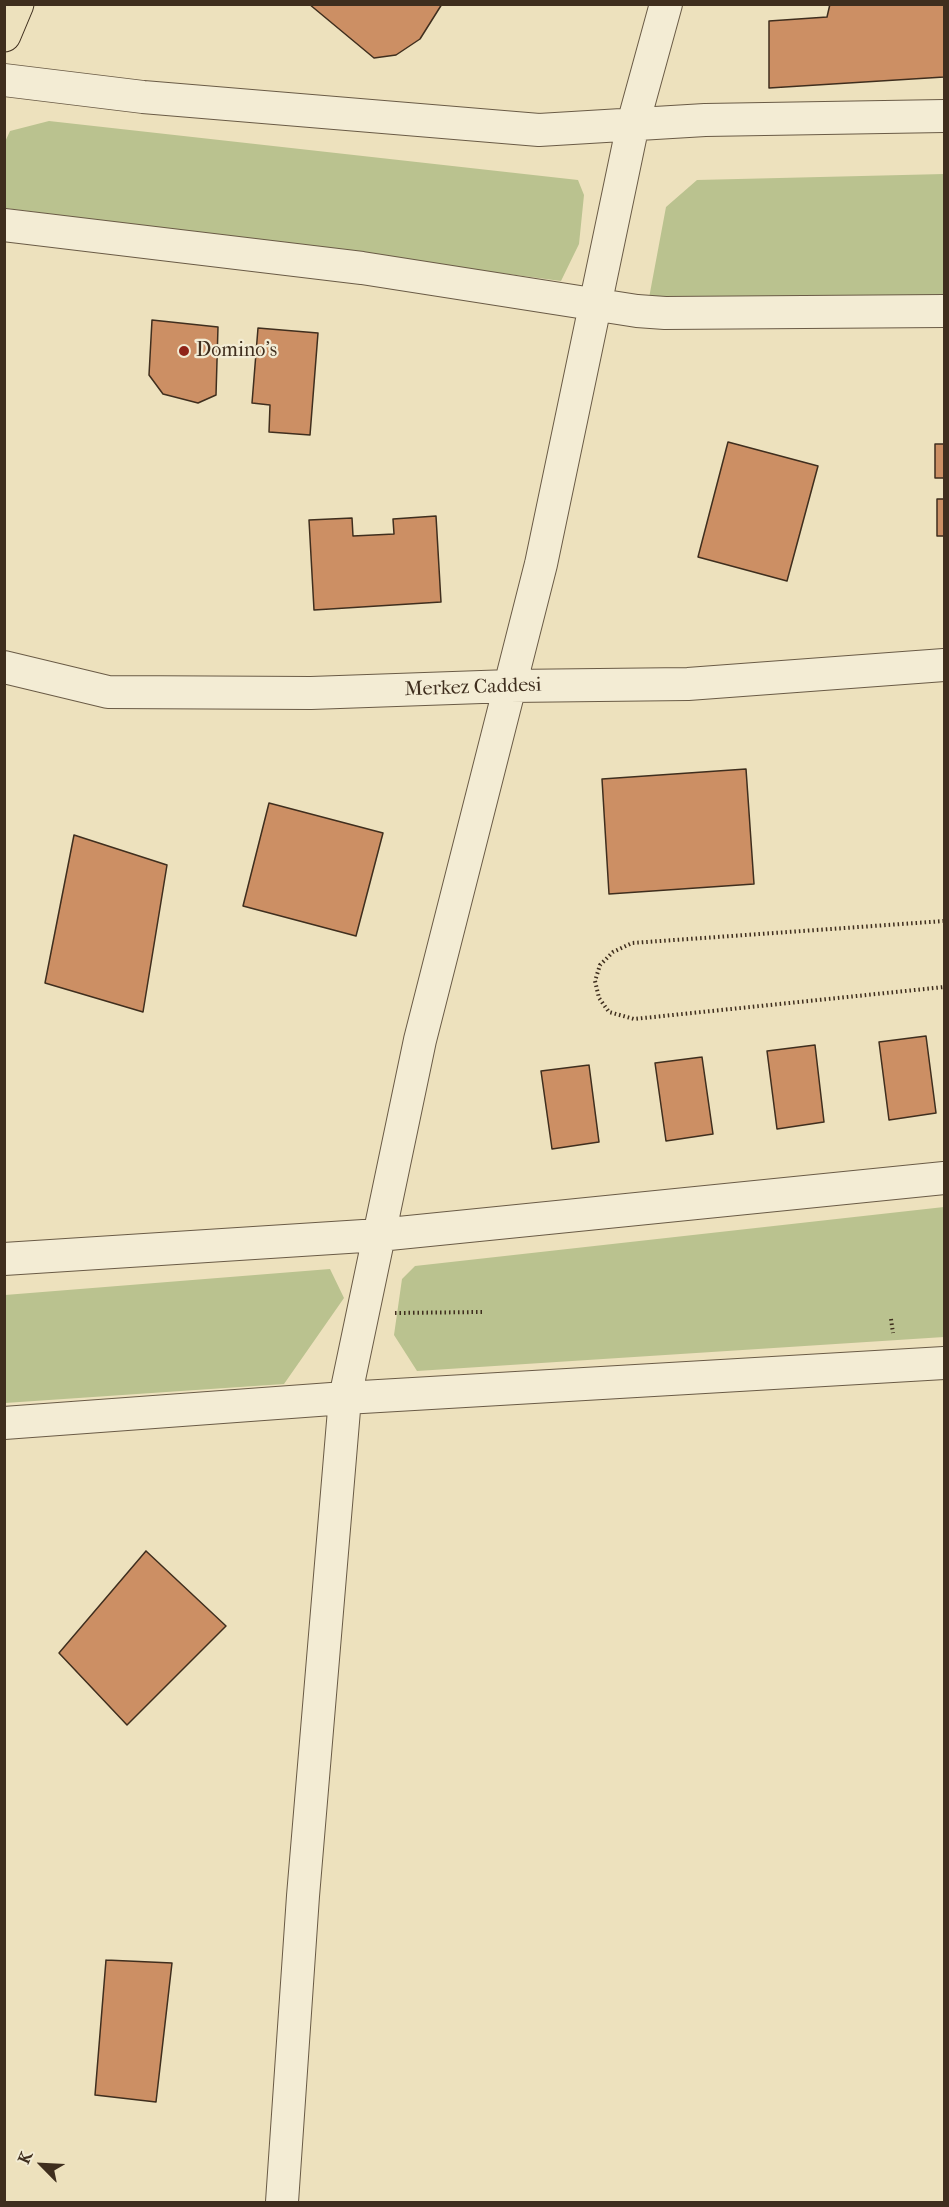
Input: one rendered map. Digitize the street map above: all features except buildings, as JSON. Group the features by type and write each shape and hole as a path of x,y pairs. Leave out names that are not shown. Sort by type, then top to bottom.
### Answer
{"main road":[{"path":"4,35 17,4"}],"street":[{"path":"282,2202 304,1885 345,1398 420,1040 541,564 633,124 666,4"},
{"path":"4,80 143,97 539,130 705,120 945,116"},
{"path":"4,225 362,268 595,306 665,313 945,311"},
{"name":"Merkez Caddesi","path":"4,667 108,692 310,693 510,686 687,684 945,665"},
{"path":"4,1259 379,1235 945,1178"},
{"path":"4,1423 345,1398 945,1363"}],"path":[{"path":"945,921 632,943 613,952 600,965 595,981 599,998 609,1012 634,1019 945,987"},
{"path":"363,1313 482,1312"},
{"path":"891,1319 894,1340"}],"green space":[{"path":"49,121 578,180 584,195 579,244 561,281 5,208 5,142 10,131"},
{"path":"944,174 944,295 649,298 666,207 697,180"},
{"path":"944,1207 944,1337 417,1371 394,1335 402,1279 415,1266"},
{"path":"330,1269 344,1298 284,1384 5,1403 5,1295"}],"place":[{"name":"Domino's","path":"184,351"}]}
